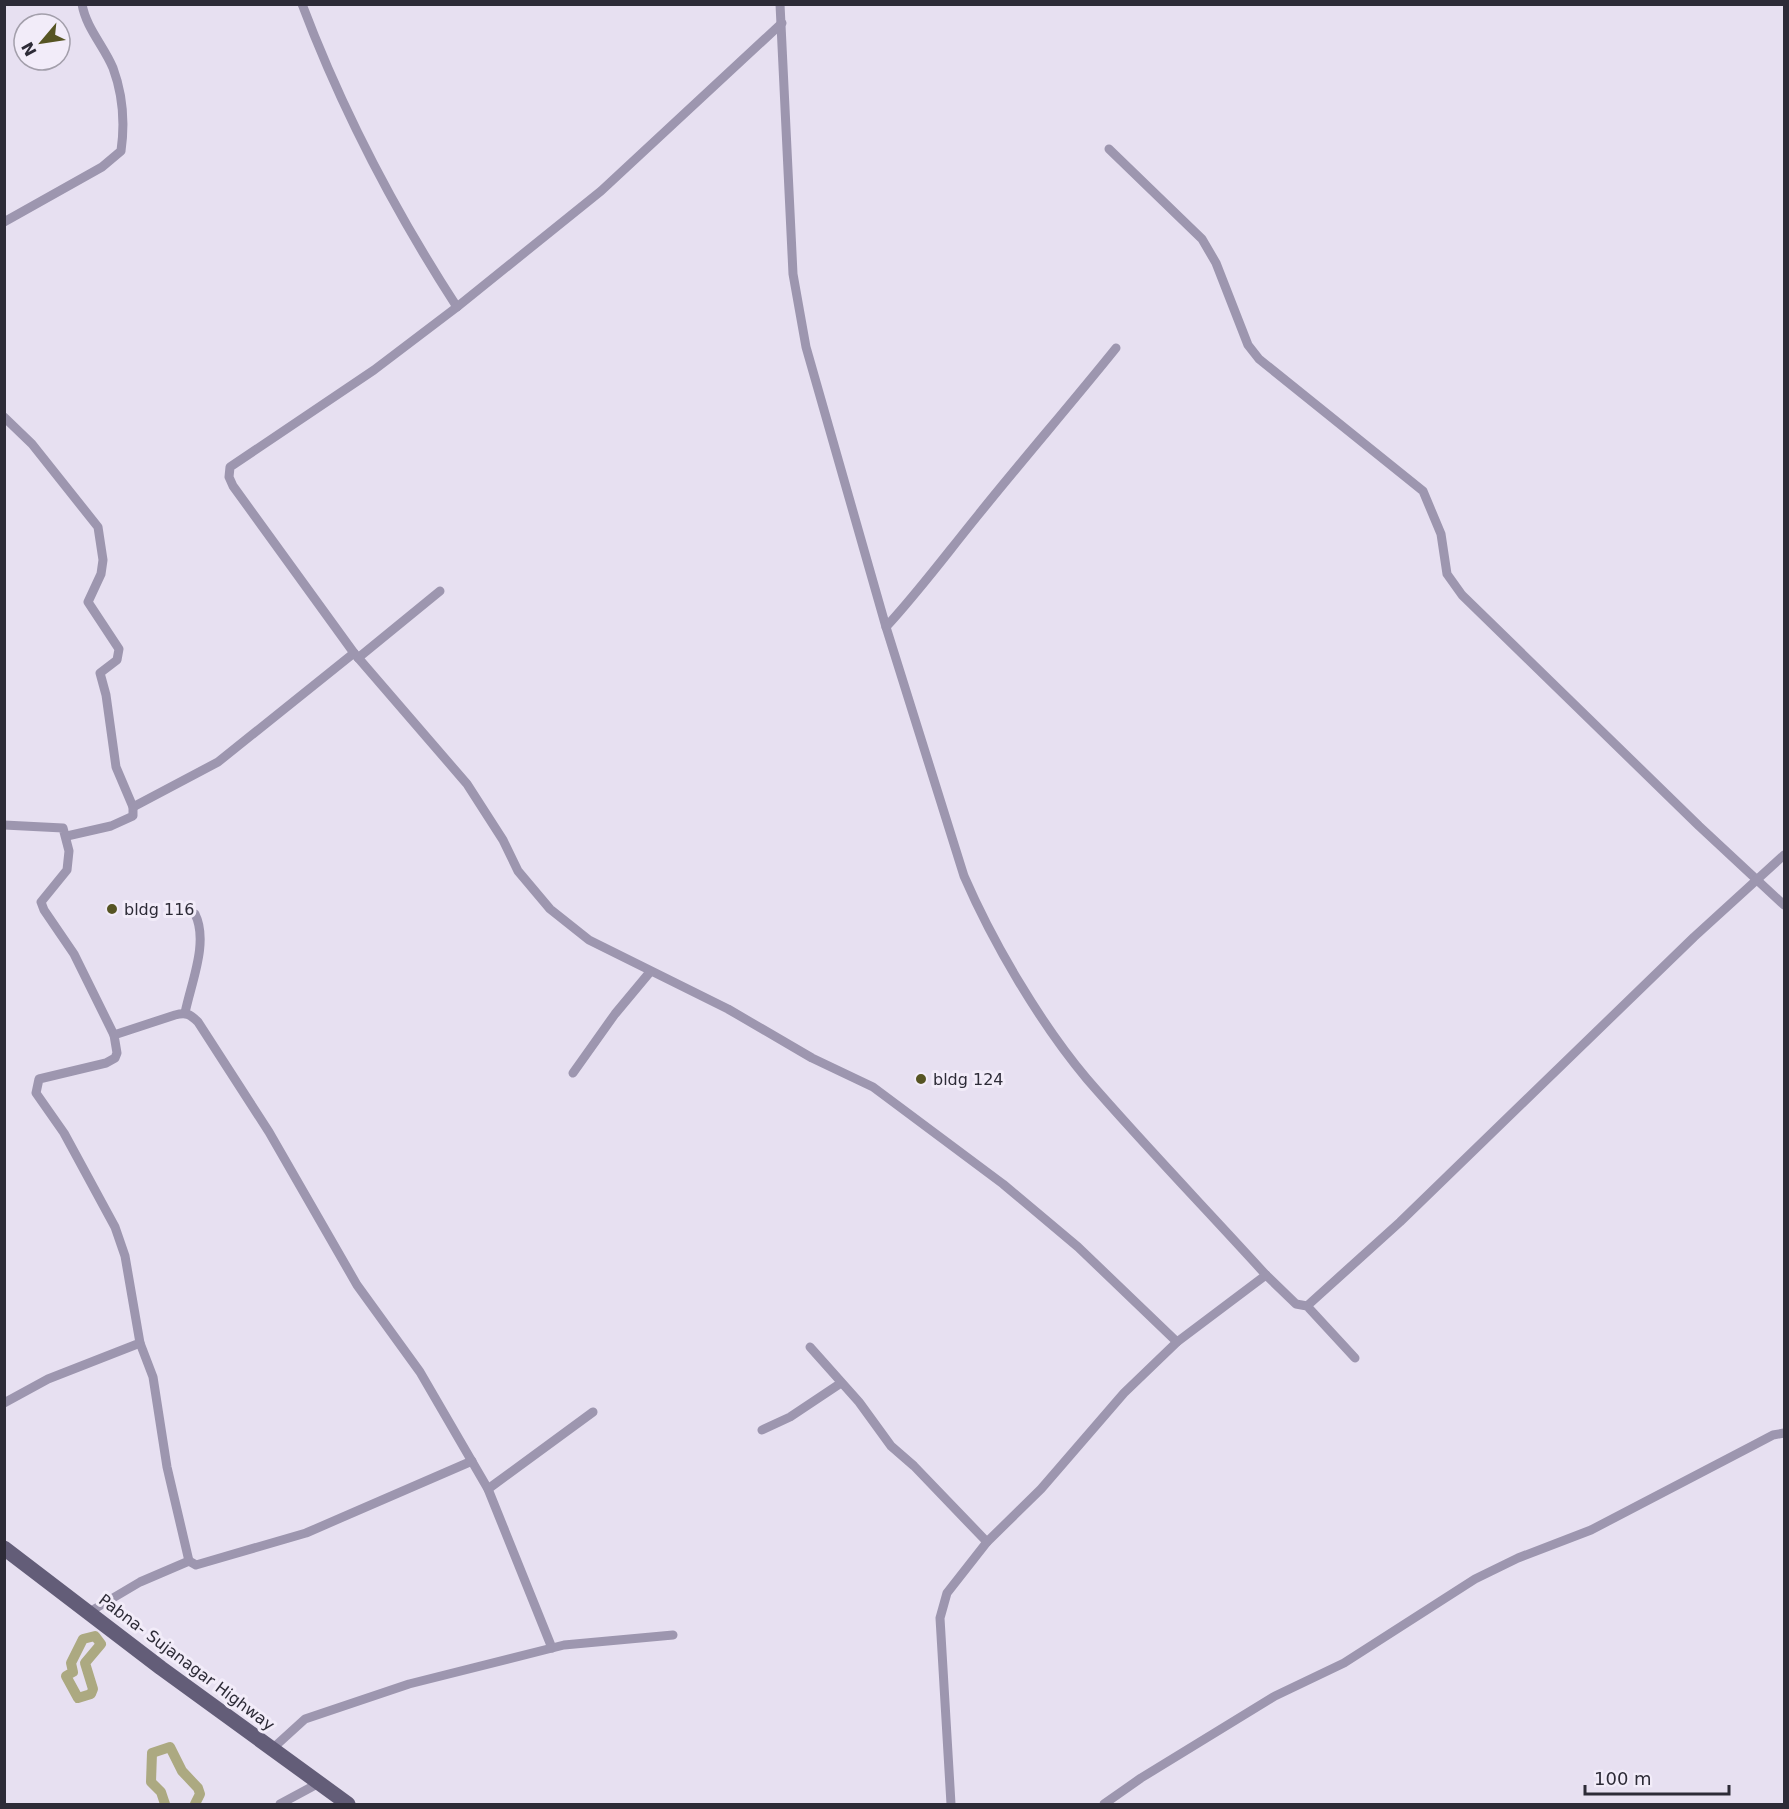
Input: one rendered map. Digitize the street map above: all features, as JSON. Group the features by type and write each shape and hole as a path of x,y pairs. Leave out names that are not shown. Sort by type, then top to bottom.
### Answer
{"main road":[{"name":"Pabna- Sujanagar Highway","path":"4,1548 91,1611 161,1668 348,1804"}],"street":[{"path":"4,222 102,167 122,151 123,106 113,67 99,44 82,4"},
{"path":"302,4 362,141 420,250 457,307"},
{"path":"780,4 789,212 797,295 806,347 886,627 964,876 976,904 1009,961 1060,1043 1087,1078 1266,1275 1296,1304 1307,1306 1355,1358"},
{"path":"782,23 601,191 457,307 374,370 230,467 229,477 233,486 356,656 467,784 503,840 518,871 538,896 589,940 728,1009 812,1058 873,1087 1003,1184 1078,1247 1177,1342"},
{"path":"1109,149 1202,239 1216,262 1248,345 1259,358 1424,490 1441,534 1447,574 1462,595 1785,905"},
{"path":"886,627 924,585 979,514 1027,459 1116,348"},
{"path":"4,417 32,444 98,527 103,560 101,574 88,602 119,649 117,660 100,673 106,695 116,767 133,807 131,819 67,836"},
{"path":"133,807 218,762 440,591"},
{"path":"4,825 63,828 67,836 67,870 41,902 74,954 114,1035 117,1053 115,1058 106,1063 39,1079 36,1092 64,1133 115,1227 125,1256 140,1343 153,1377 167,1467 189,1561 196,1565 215,1561 306,1533 472,1461"},
{"path":"1307,1306 1400,1222 1757,879 1785,855"},
{"path":"185,1013 192,978 200,954 200,932 195,914"},
{"path":"573,1073 615,1014 650,972"},
{"path":"114,1035 185,1013"},
{"path":"185,1013 198,1022 269,1132 357,1285 420,1372 472,1461 488,1489 552,1648"},
{"path":"951,1804 940,1618 947,1593 987,1542 1041,1489 1124,1393 1177,1342 1266,1275"},
{"path":"4,1403 48,1379 140,1343"},
{"path":"810,1347 859,1402 891,1446 914,1466 987,1542"},
{"path":"762,1430 790,1417 841,1383"},
{"path":"488,1489 593,1412"},
{"path":"1104,1804 1141,1778 1275,1696 1344,1664 1475,1579 1518,1558 1591,1530 1773,1435 1785,1433"},
{"path":"91,1611 140,1582 189,1561"},
{"path":"272,1749 305,1719 409,1684 552,1648 673,1635"},
{"path":"280,1804 319,1783"}],"waterway":[{"path":"95,1636 101,1644 85,1663 93,1689 91,1694 78,1698 66,1676 73,1672 71,1663 83,1639 95,1636"},
{"path":"165,1804 161,1792 151,1782 152,1753 170,1747 182,1771 198,1788 200,1794 195,1804"}],"place":[{"name":"bldg 116","path":"112,909"},
{"name":"bldg 124","path":"921,1079"}]}
